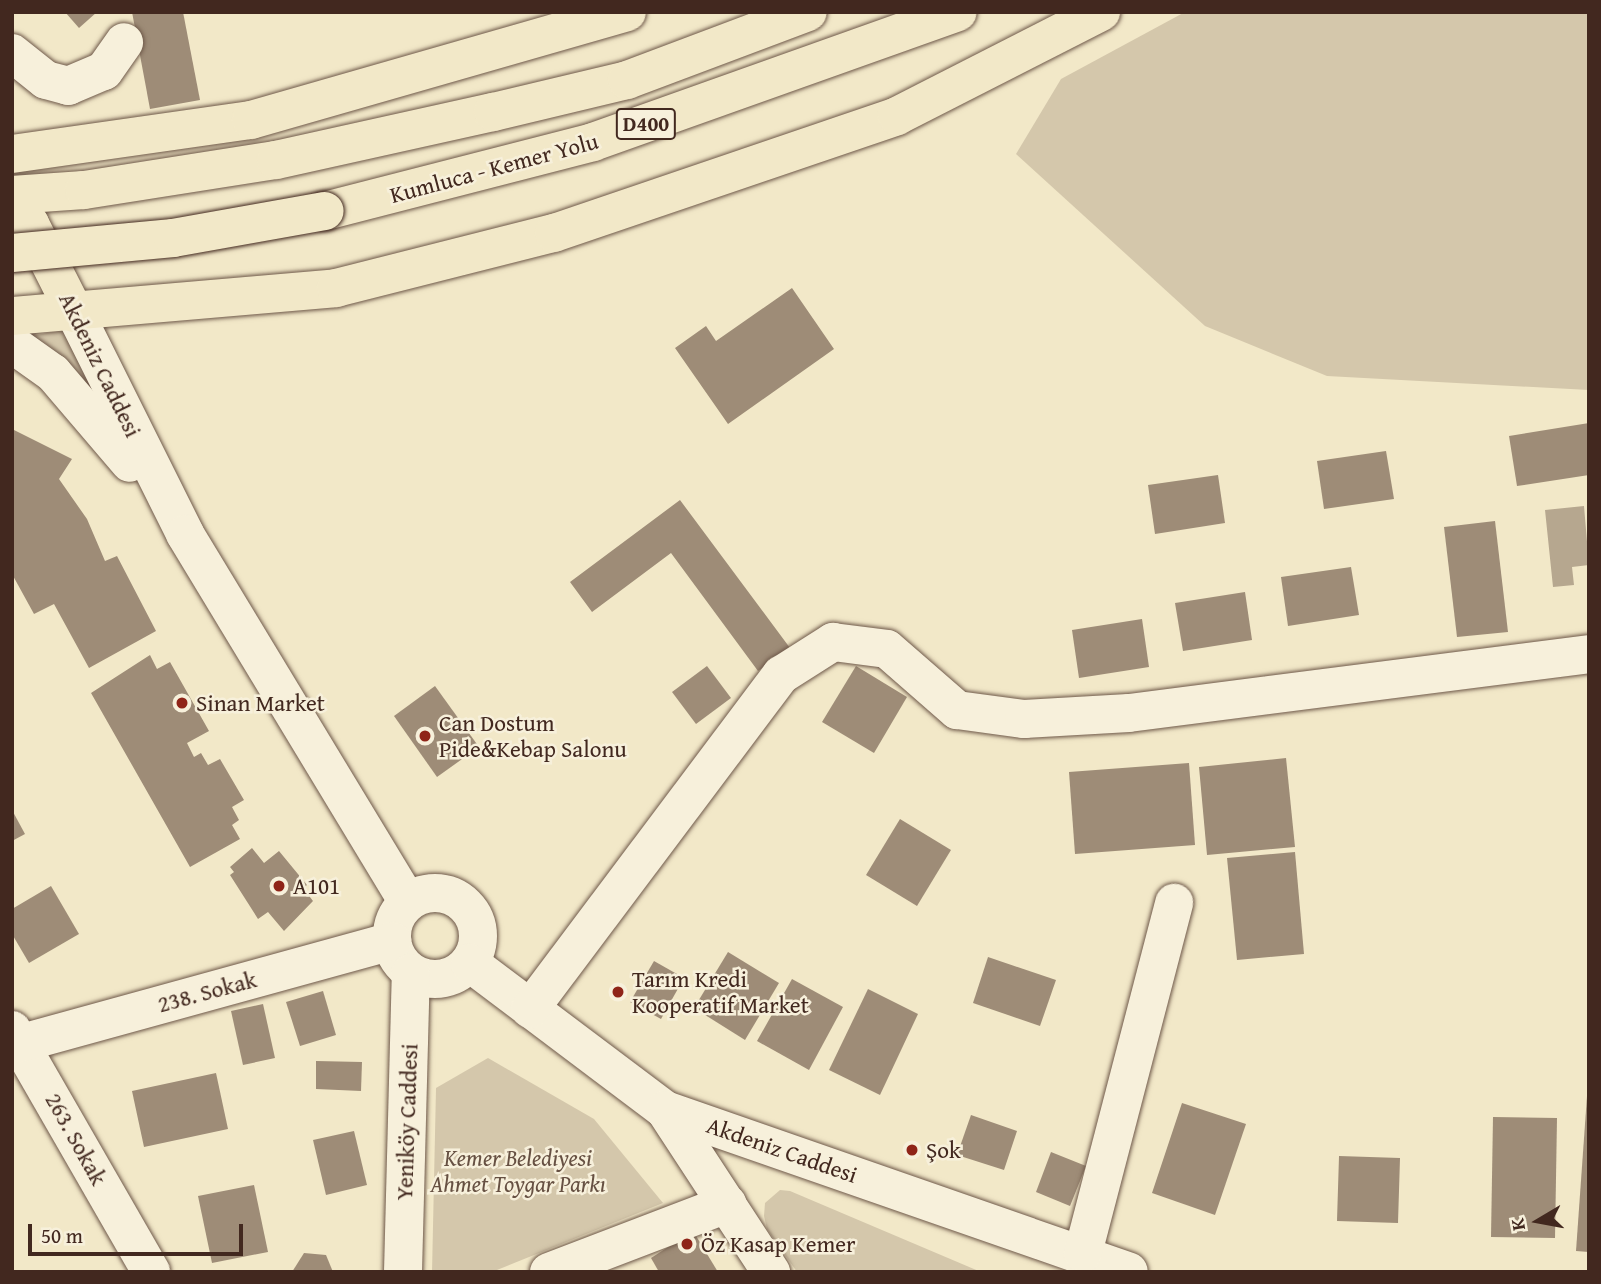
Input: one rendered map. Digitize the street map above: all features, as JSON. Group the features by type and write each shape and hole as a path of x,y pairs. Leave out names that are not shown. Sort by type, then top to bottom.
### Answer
{"main road":[{"path":"12,154 251,120 627,12"},
{"name":"D400","path":"12,197 84,190 276,160 627,80 808,12"},
{"name":"Kumluca - Kemer Yolu","path":"12,253 173,238 326,211 593,142 958,12"},
{"path":"12,316 75,313 336,288 554,233 897,116 1101,12"},
{"name":"Akdeniz Caddesi","path":"12,197 30,224 75,313"}],"street":[{"path":"12,53 46,80 68,86 104,71 124,42"},
{"name":"Akdeniz Caddesi","path":"75,313 185,534 408,902"},
{"name":"Akdeniz Caddesi","path":"12,344 76,397 185,534"},
{"path":"530,1009 726,743 781,675 833,642 887,649 957,710 1024,719 1129,713 1589,653"},
{"path":"427,893 448,894 466,905 477,923 479,944 470,963 442,978 402,957 398,913 408,902 427,893"},
{"path":"1083,1253 1174,903"},
{"name":"238. Sokak","path":"17,1036 402,957"},
{"name":"Yeniköy Caddesi","path":"402,957 403,1272"},
{"name":"Akdeniz Caddesi","path":"470,963 665,1110 1083,1253 1129,1272"},
{"name":"263. Sokak","path":"17,1036 151,1272"},
{"path":"665,1110 771,1272"},
{"path":"549,1272 727,1204"}],"green space":[{"path":"1185,12 1589,12 1589,390 1327,376 1205,326 1016,154 1061,79"},
{"path":"72,328 97,393 22,338"},
{"name":"Kemer Belediyesi Ahmet Toygar Parkı","path":"488,1058 594,1119 663,1203 492,1272 432,1272 436,1088"},
{"path":"780,1190 790,1191 981,1272 797,1272 767,1229 764,1216 765,1203"}],"shaded area":[{"path":"1584,506 1589,565 1572,567 1574,585 1553,587 1545,510"}],"building":[{"path":"65,12 97,12 79,28"},
{"path":"132,12 183,12 200,100 150,109"},
{"path":"792,288 834,349 728,424 675,348 706,326 716,341"},
{"path":"1589,423 1589,475 1517,486 1509,436"},
{"path":"12,429 72,459 59,479 87,519 105,561 117,556 156,631 89,668 54,604 34,614 12,574"},
{"path":"1386,451 1394,499 1324,509 1317,461"},
{"path":"1218,475 1225,523 1155,534 1148,485"},
{"path":"680,500 790,648 758,671 671,553 592,612 570,582"},
{"path":"1495,521 1508,632 1457,637 1444,527"},
{"path":"1351,567 1359,615 1288,626 1281,577"},
{"path":"1245,592 1252,640 1183,651 1175,603"},
{"path":"1142,619 1149,667 1079,678 1072,630"},
{"path":"150,655 157,669 170,662 209,731 187,743 194,757 201,753 208,765 220,759 244,800 232,807 239,820 232,825 240,839 190,867 91,693"},
{"path":"707,666 731,698 696,724 672,692"},
{"path":"856,666 907,697 874,753 822,722"},
{"path":"435,686 479,747 437,777 394,716"},
{"path":"1286,758 1295,847 1207,855 1199,767"},
{"path":"1189,763 1195,845 1075,854 1069,772"},
{"path":"12,810 25,834 12,841"},
{"path":"900,819 951,850 917,906 866,875"},
{"path":"252,848 264,863 279,851 307,885 303,888 313,901 284,931 268,912 258,919 230,875 234,872 230,867"},
{"path":"1295,852 1304,954 1237,960 1227,858"},
{"path":"51,886 79,934 29,963 12,934 12,909"},
{"path":"728,952 779,983 745,1040 694,1008"},
{"path":"988,957 1056,980 1040,1026 973,1003"},
{"path":"654,961 684,978 661,1019 630,1002"},
{"path":"792,979 843,1007 809,1070 757,1041"},
{"path":"868,989 918,1014 880,1095 829,1070"},
{"path":"323,991 336,1035 300,1046 286,1002"},
{"path":"263,1004 275,1058 243,1065 231,1011"},
{"path":"316,1061 362,1062 361,1091 316,1089"},
{"path":"216,1073 228,1129 144,1147 132,1091"},
{"path":"1589,1096 1589,1252 1576,1251"},
{"path":"1182,1103 1246,1124 1215,1215 1152,1193"},
{"path":"971,1115 1017,1131 1004,1170 957,1155"},
{"path":"1493,1117 1557,1118 1555,1238 1491,1237"},
{"path":"354,1131 367,1185 326,1195 313,1140"},
{"path":"1051,1152 1086,1166 1070,1206 1036,1192"},
{"path":"1339,1156 1400,1158 1398,1223 1337,1221"},
{"path":"254,1185 268,1252 212,1263 198,1196"},
{"name":"Öz Kasap Kemer","path":"693,1231 718,1272 659,1272 651,1258"},
{"path":"304,1253 326,1255 333,1272 292,1272"}],"place":[{"name":"Sinan Market","path":"182,703"},
{"name":"Can Dostum Pide&Kebap Salonu","path":"425,736"},
{"name":"A101","path":"279,886"},
{"name":"Tarım Kredi Kooperatif Market","path":"618,992"},
{"name":"Şok","path":"912,1150"},
{"name":"Öz Kasap Kemer","path":"687,1244"}]}
